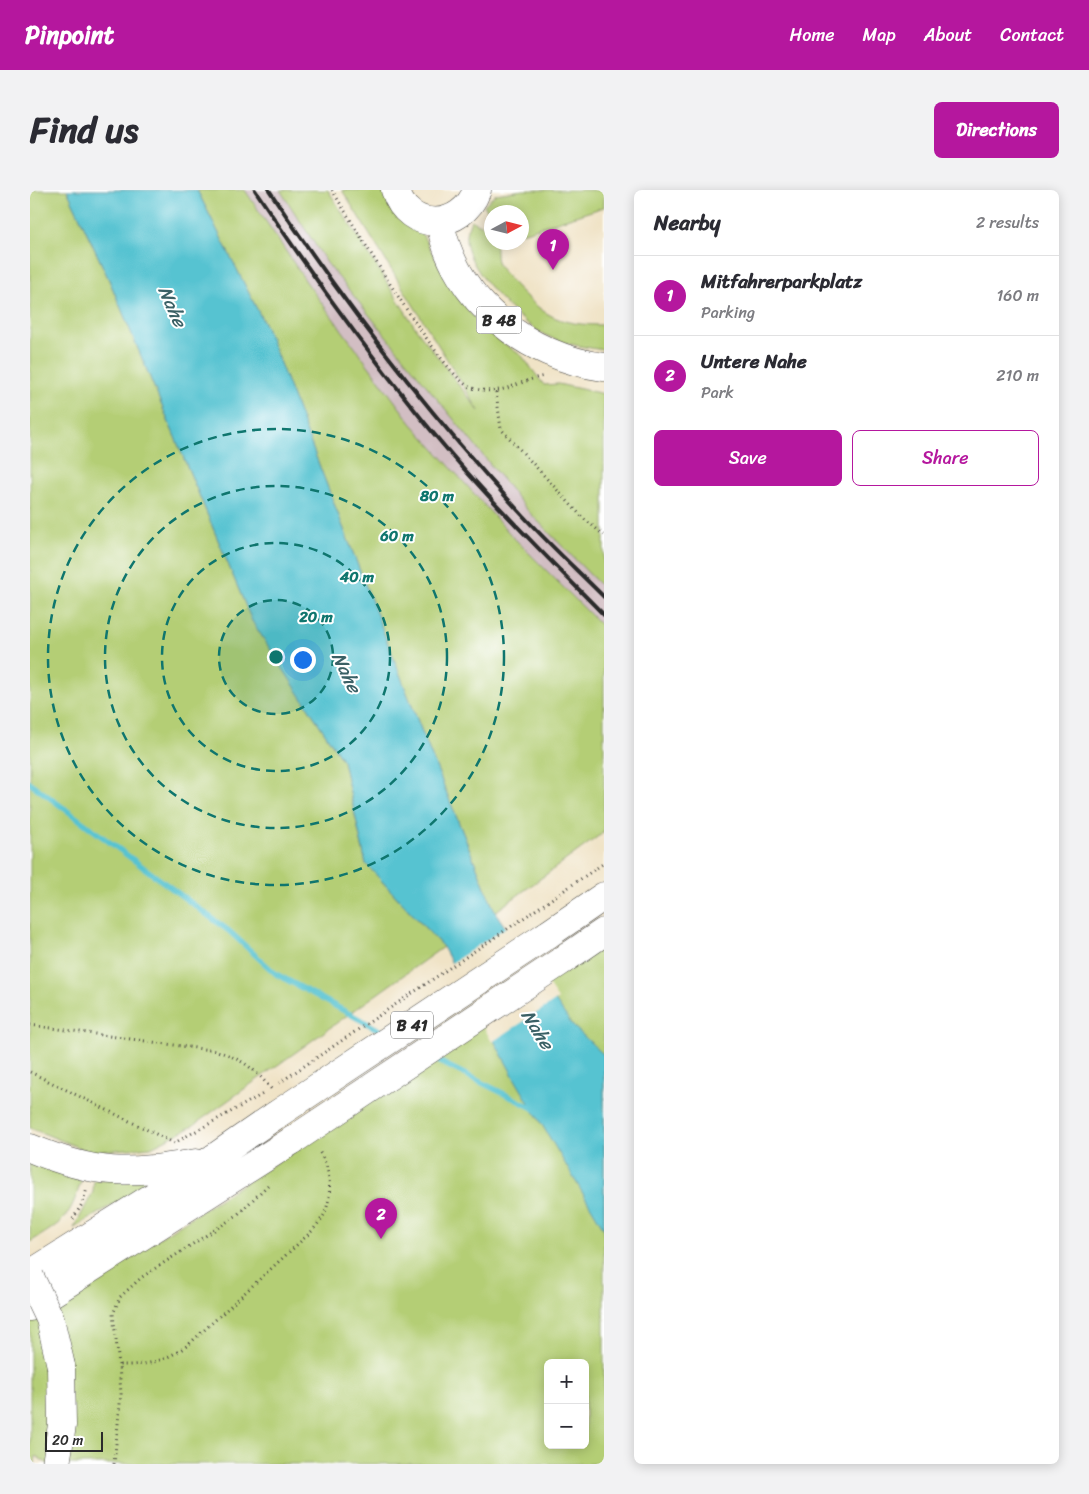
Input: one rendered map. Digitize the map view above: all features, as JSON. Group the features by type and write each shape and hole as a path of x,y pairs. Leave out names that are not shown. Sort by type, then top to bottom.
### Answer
{"main road":[{"path":"395,190 400,202 408,211 418,218 440,222 449,220 464,211 477,190"},
{"name":"B 48","path":"440,222 451,257 462,278 492,314 510,330 549,352 570,360 604,366"},
{"name":"B 41","path":"56,1464 62,1425 61,1366 50,1319 30,1275 208,1162 270,1104 547,935 604,896"},
{"name":"B 41","path":"30,1307 293,1140 604,932"},
{"name":"B 41","path":"30,1148 79,1166 112,1172 148,1171 208,1162"}],"path":[{"path":"332,190 418,328 458,379 469,388 496,392 544,375 552,377"},
{"path":"496,392 501,429 583,518 604,535"},
{"path":"30,1072 175,1143 270,1104 531,913 604,863"},
{"path":"119,1365 113,1314 120,1297 142,1277 248,1207 269,1183"}],"shaded area":[{"path":"245,190 280,190 327,263 528,511 604,589 604,628 511,535 411,423 307,283"}],"green space":[{"path":"30,190 67,190 110,282 252,621 343,761 366,864 443,947 191,1127 151,1147 90,1152 30,1128"},
{"path":"197,190 245,190 307,283 411,423 511,535 604,628 604,832 495,912 424,737 266,327"},
{"path":"280,190 328,190 417,330 479,411 342,190 385,190 409,225 422,234 454,292 472,315 493,336 522,356 544,385 558,384 604,394 604,589 528,511 327,263"},
{"path":"523,190 604,190 604,207 529,231 529,205 484,205 496,194"},
{"path":"471,220 484,227 484,250 496,250 497,262 505,274 542,310 568,322 604,325 604,350 553,339 538,331 516,314 492,289 472,261 467,247 467,231"},
{"path":"604,944 604,1464 48,1464 36,1456 35,1464 30,1464 30,1321 285,1157"},
{"path":"30,1158 82,1178 74,1202 65,1217 51,1229 30,1242"},
{"path":"163,1174 74,1228 93,1192 94,1180"}],"water":[{"name":"Nahe","path":"67,190 197,190 266,327 424,737 495,912 572,1025 604,1055 604,1229 516,1081 443,947 366,864 343,761 252,621 110,282"}],"pier":[{"path":"508,926 558,999 492,1042 450,964"}],"waterway":[{"path":"30,783 229,931 276,974 385,1033"},
{"path":"430,1057 539,1111"}],"railway":[{"path":"255,190 354,331 439,440 508,517 604,615"},
{"path":"269,190 328,276 423,401 526,519 604,597"}],"place":[{"name":"Mitfahrerparkplatz","path":"553,270"},
{"name":"Untere Nahe","path":"381,1239"}]}
